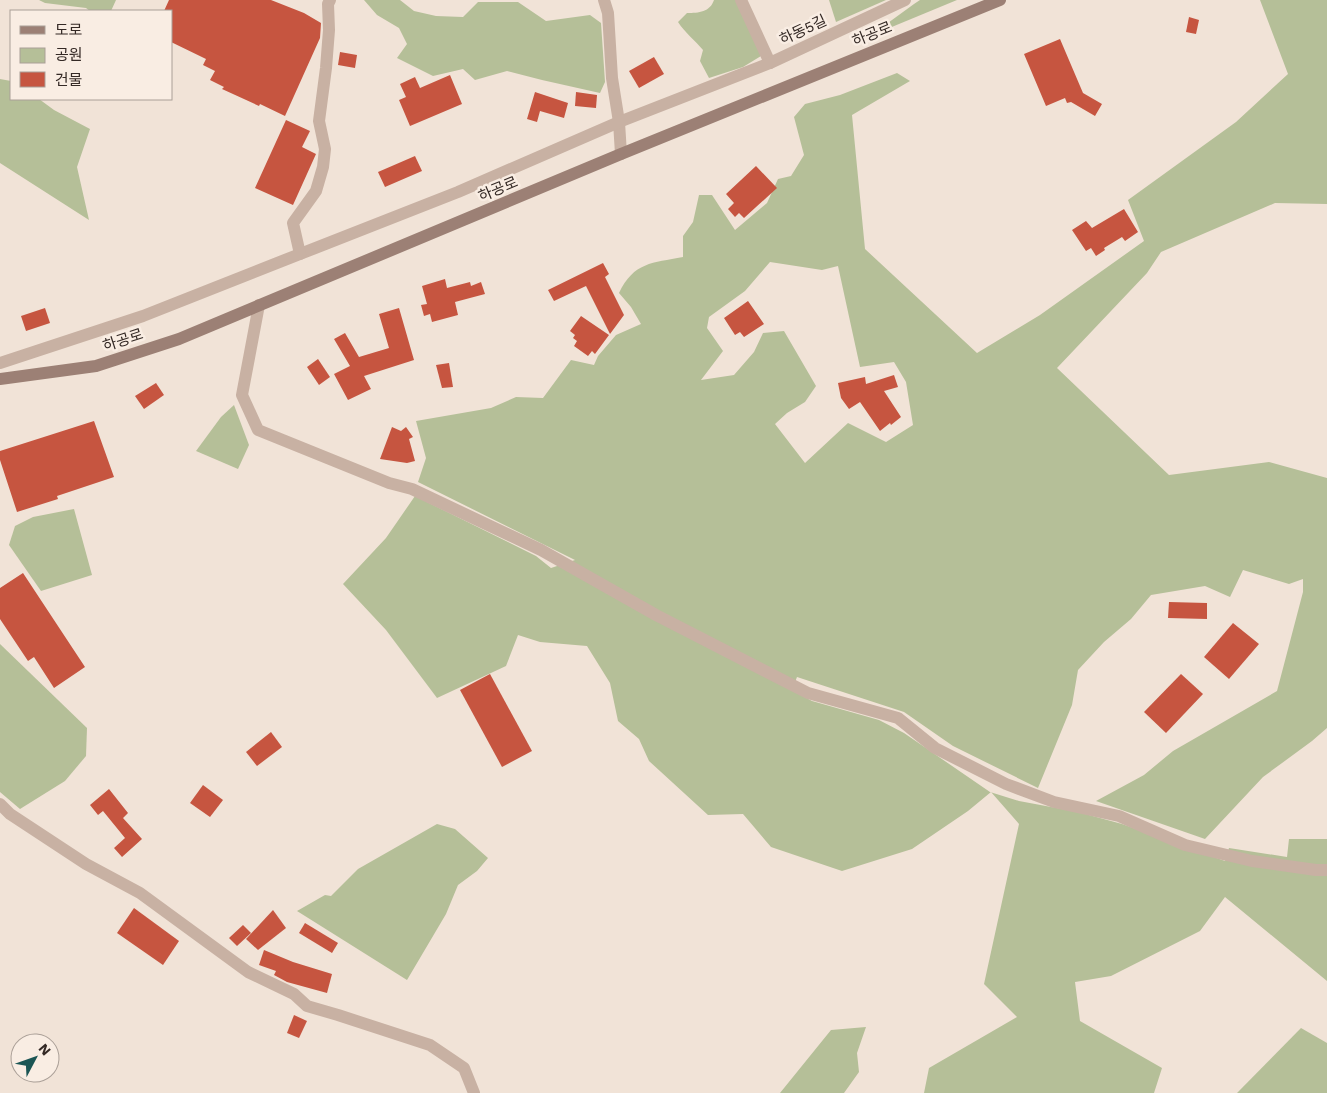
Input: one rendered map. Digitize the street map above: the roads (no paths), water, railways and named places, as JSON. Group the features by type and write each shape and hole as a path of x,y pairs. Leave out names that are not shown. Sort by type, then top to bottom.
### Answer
{"main road":[{"name":"하공로","path":"0,379 96,366 179,339 621,154 1000,0"}],"street":[{"path":"300,254 293,223 316,191 323,167 325,149 319,121 326,68 329,30 328,4 330,0"},
{"path":"604,0 608,13 612,78 619,122 621,154"},
{"path":"741,0 770,63"},
{"name":"하동5길","path":"0,363 143,316 458,192 619,122 770,63 904,0"},
{"path":"259,305 242,395 258,430 389,482 412,489 532,546 656,615 808,693 898,718 935,748 1006,784 1054,802 1119,816 1184,845 1252,860 1327,870"},
{"path":"0,804 10,814 86,864 140,893 248,972 294,994 307,1006 430,1045 464,1068 474,1093"}]}
